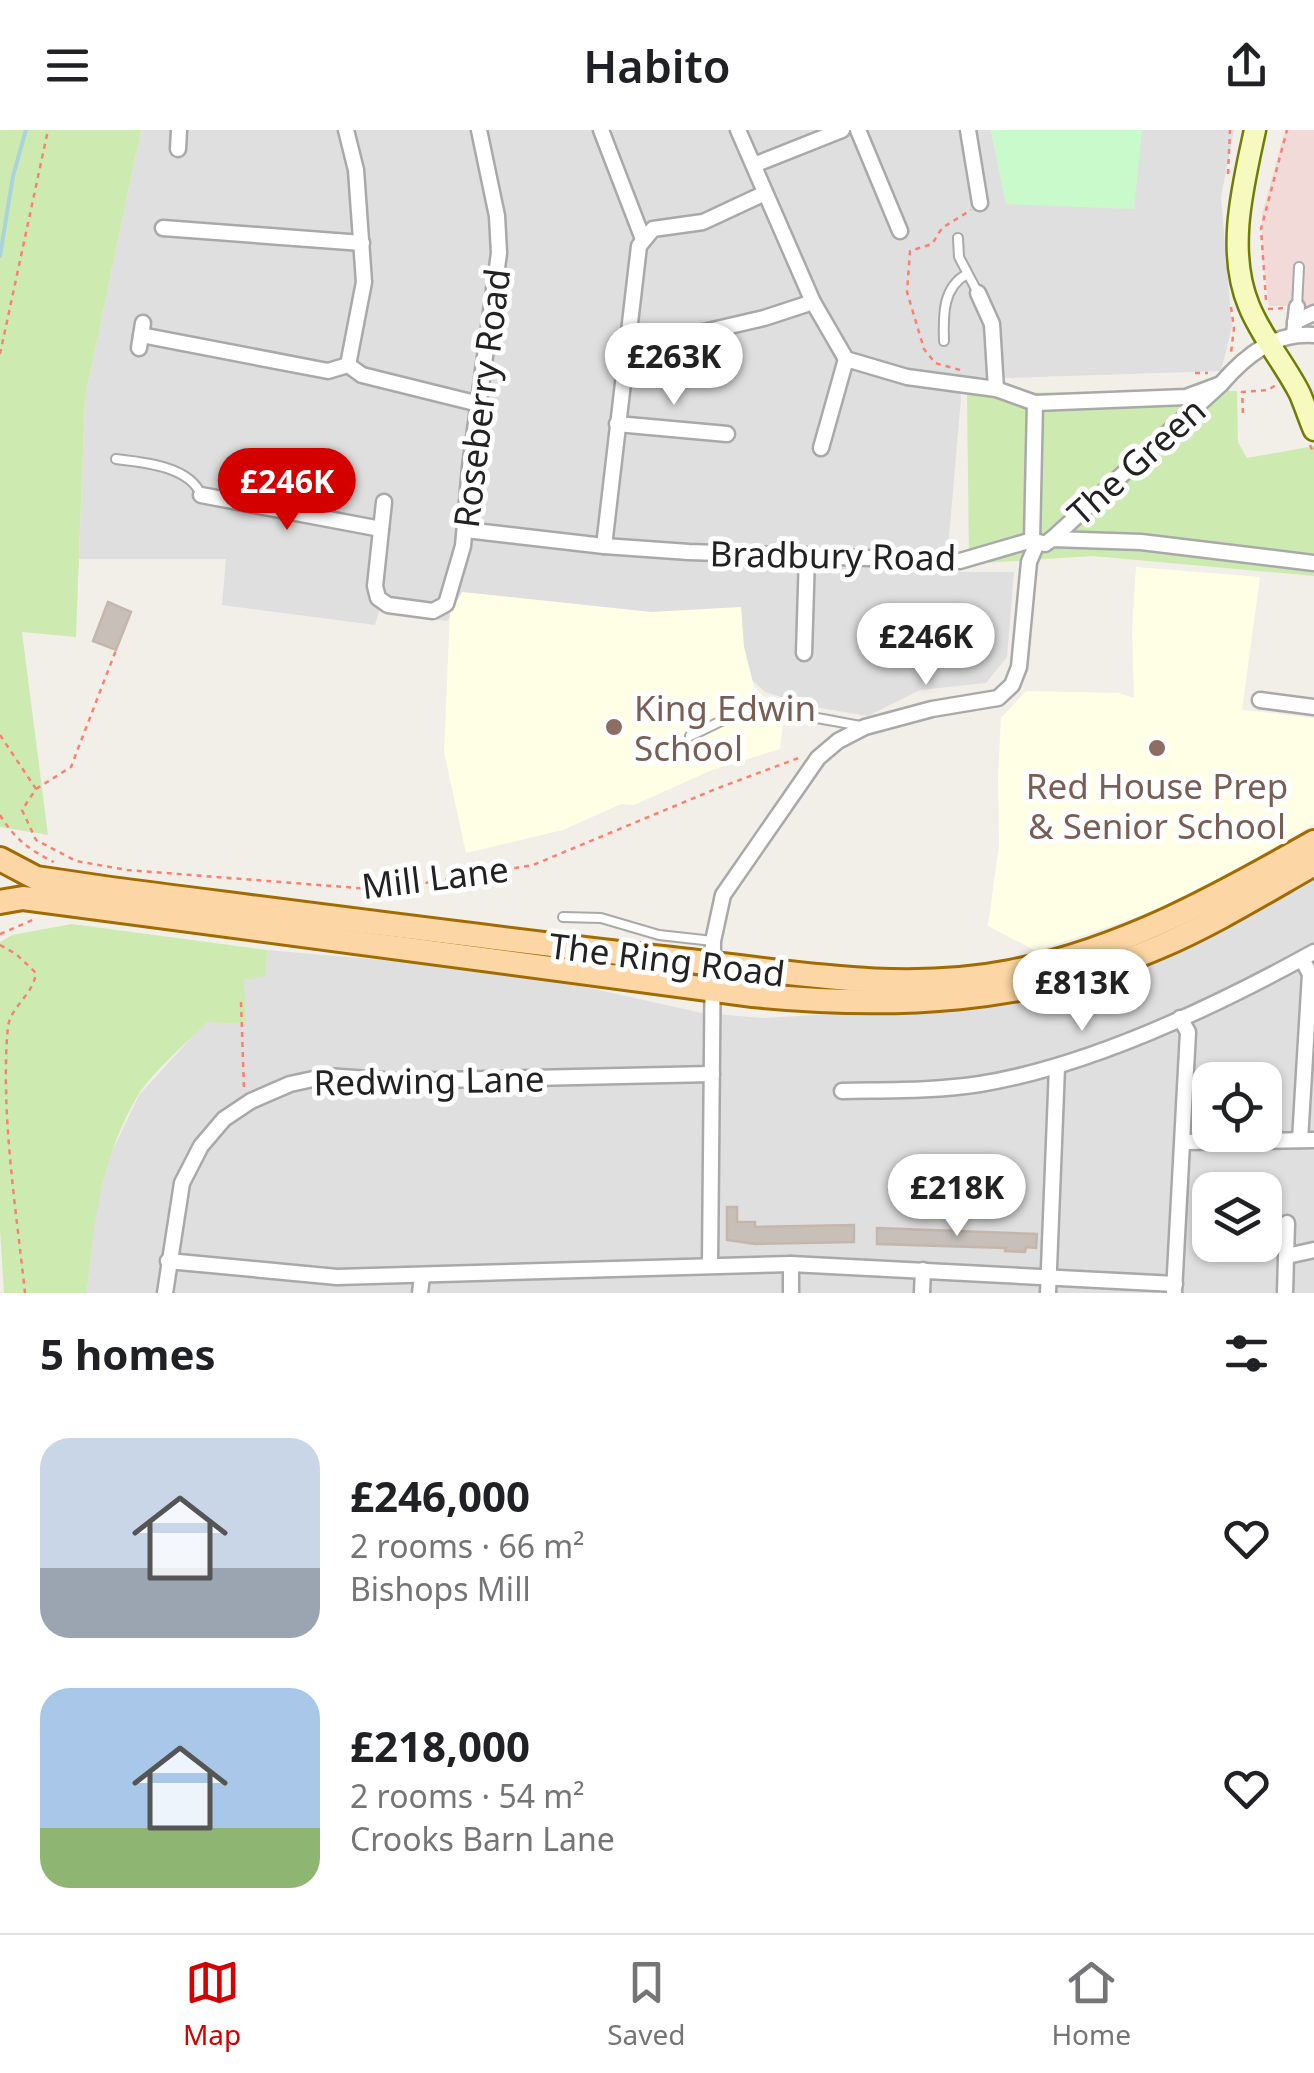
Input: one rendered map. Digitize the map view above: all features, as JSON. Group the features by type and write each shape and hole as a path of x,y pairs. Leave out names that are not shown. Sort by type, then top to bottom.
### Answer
{"main road":[{"path":"1255,130 1240,202 1242,286 1288,329 1312,437"},
{"name":"The Ring Road","path":"0,859 36,878 111,889 714,952 861,981 932,981 1008,972 1068,958 1143,932 1195,909 1314,842"},
{"name":"The Ring Road","path":"0,902 42,900 807,1001 907,1003 1032,987 1113,965 1240,907 1314,864"}],"street":[{"path":"178,149 179,130"},
{"path":"141,335 328,371 348,365 364,282 356,170 346,130"},
{"name":"Roseberry Road","path":"381,528 375,586 378,598 388,605 434,611 446,604 466,530 500,235 479,130"},
{"path":"601,130 644,239"},
{"path":"738,130 813,302 846,359 907,377 996,389 1036,402 1186,397 1221,384"},
{"path":"754,165 842,130"},
{"path":"858,130 900,231"},
{"path":"968,130 980,203"},
{"path":"604,546 639,246 653,229 703,222 765,193"},
{"path":"163,228 362,243"},
{"path":"978,293 992,324 996,389"},
{"path":"696,334 813,302"},
{"path":"1288,329 1314,313"},
{"path":"1288,329 1314,335"},
{"name":"The Green","path":"1040,541 1221,384 1237,355 1288,329"},
{"path":"821,448 846,359"},
{"path":"348,365 362,376 479,404"},
{"path":"710,1266 714,952 722,894 818,758 838,741 866,726 998,698 1012,686 1019,667 1029,562 1040,541 1036,402"},
{"path":"618,424 727,434"},
{"path":"201,495 381,528 384,502"},
{"name":"Bradbury Road","path":"466,530 604,546 960,561 1040,541 1141,542 1314,564"},
{"path":"804,653 807,555"},
{"path":"1260,700 1314,707"},
{"path":"842,1091 980,1084 1057,1067 1180,1018 1308,955 1307,1140 1184,1142"},
{"path":"168,1261 337,1277 792,1264 1049,1277 1174,1288 1188,1032 1180,1018"},
{"path":"1048,1293 1057,1067"},
{"name":"Redwing Lane","path":"165,1293 182,1182 201,1146 224,1119 244,1105 290,1084 326,1076 396,1081 712,1074"},
{"path":"1285,1293 1287,1223"},
{"path":"1287,1256 1314,1250"},
{"path":"791,1293 792,1264"},
{"path":"922,1293 924,1270"},
{"path":"420,1293 422,1277"}],"lane":[{"path":"958,238 960,257 978,293"},
{"path":"1288,329 1298,268"},
{"path":"944,340 949,289 967,274"},
{"path":"116,459 149,463 177,474 198,486 201,495"},
{"path":"690,736 729,718 755,713 775,712 866,726"},
{"path":"563,917 600,918 714,952"}],"path":[{"path":"0,354 48,130"},
{"path":"1287,130 1260,228 1260,258 1267,309 1277,329 1288,329"},
{"path":"1267,309 1288,329"},
{"path":"1243,412 1242,392 1268,390 1282,382"},
{"path":"1312,437 1314,454"},
{"path":"0,736 36,789 72,767 116,650"},
{"name":"Mill Lane","path":"36,789 22,810 36,840 76,861 127,870 384,890 533,864 800,757 818,758"},
{"path":"0,945 36,973 34,986 9,1020 1,1090 24,1293"},
{"path":"241,1002 244,1105"}],"shaded area":[{"path":"141,130 991,130 1006,204 1130,130 1234,130 1221,197 1232,327 1221,371 958,377 961,398 946,572 1014,572 1007,657 986,683 920,690 868,716 814,707 765,692 740,669 463,602 447,621 379,611 375,625 222,605 226,559 79,559 85,398"},
{"path":"1285,130 1314,130 1314,306 1269,306 1262,255 1262,214"},
{"name":"Red House Prep & Senior School","path":"1136,567 1260,577 1242,710 1314,718 1314,824 1181,902 1036,951 988,926 999,844 1001,718 1026,691 1119,693 1134,698 1132,631"},
{"name":"King Edwin School","path":"462,592 651,612 741,607 744,647 754,687 764,697 785,704 780,749 712,770 634,805 621,804 563,830 466,853 444,752 450,613"},
{"path":"1314,880 1314,1293 87,1293 93,1226 104,1168 139,1095 244,980 266,975 267,950 405,962 585,987 702,1013 764,1018 1023,1000 1112,975 1246,917"}],"green space":[{"path":"0,130 141,130 85,398 76,637 22,632 48,835 0,827"},
{"path":"991,130 1142,130 1134,209 1006,204"},
{"path":"1237,391 1238,442 1247,458 1314,446 1314,576 1092,556 969,564 967,393"},
{"path":"72,924 267,950 266,976 244,980 246,1024 207,1022 137,1097 107,1168 96,1216 87,1293 4,1293 0,1230 0,942 12,935"}],"building":[{"path":"108,602 131,612 116,650 93,641"},
{"path":"727,1207 737,1207 737,1222 755,1222 755,1227 854,1225 854,1242 755,1244 727,1240"},
{"path":"877,1228 1037,1234 1036,1248 1026,1247 1025,1252 877,1244"}],"waterway":[{"path":"0,256 13,176 26,130"}],"place":[{"name":"King Edwin School","path":"614,727"},
{"name":"Red House Prep & Senior School","path":"1157,748"}]}
